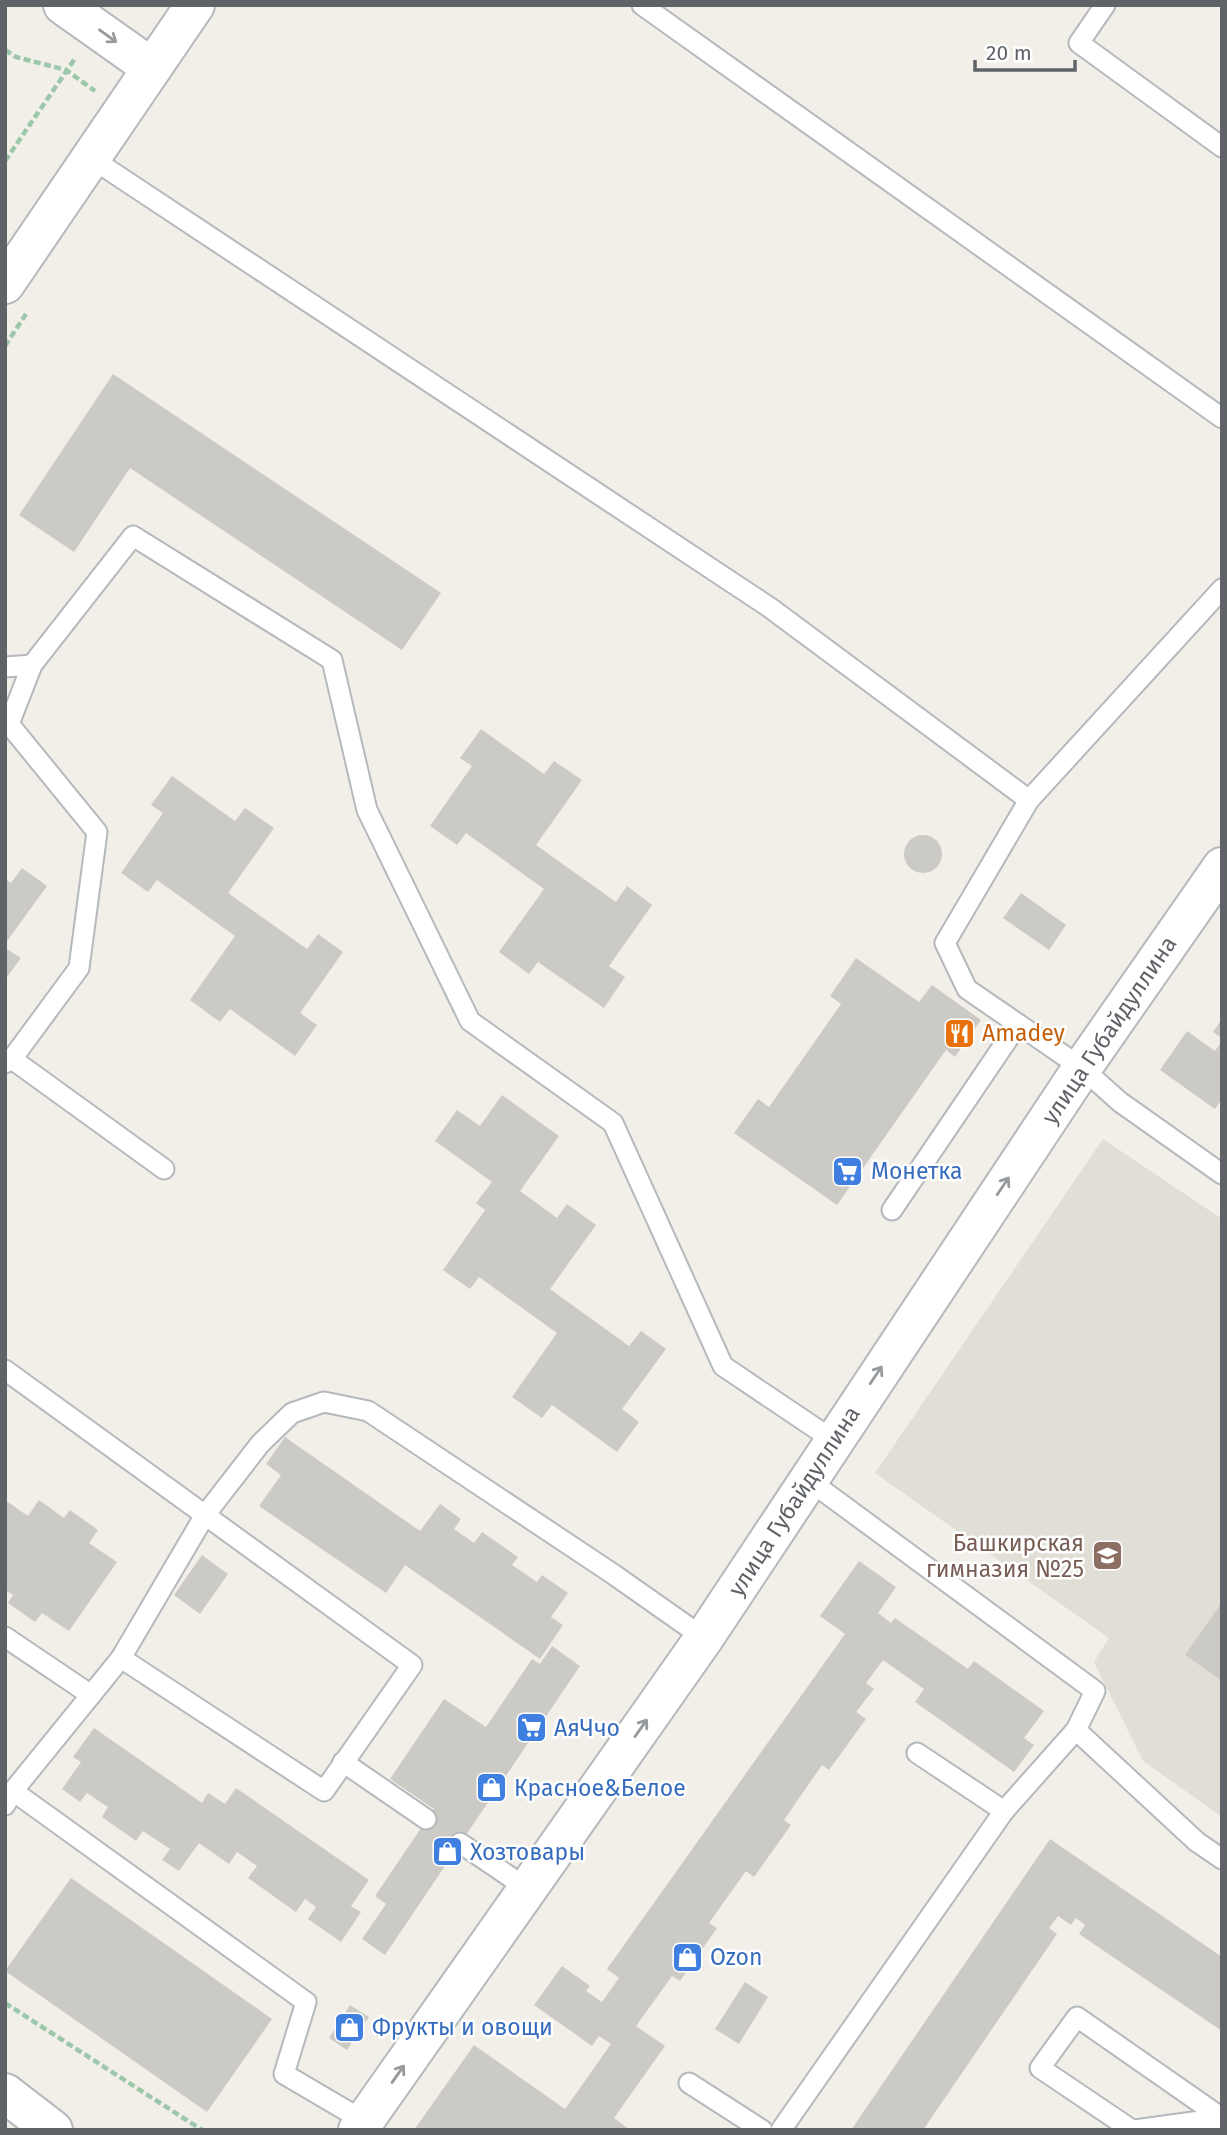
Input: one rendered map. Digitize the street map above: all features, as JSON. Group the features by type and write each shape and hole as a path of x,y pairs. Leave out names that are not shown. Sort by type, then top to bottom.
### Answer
{"street":[{"path":"63,5 152,68"},
{"path":"5,284 195,5"},
{"name":"улица Губайдуллина","path":"361,2126 704,1638 1082,1068 1222,867"},
{"path":"5,2093 53,2130"}],"lane":[{"path":"642,5 1222,418"},
{"path":"1105,5 1079,43 1222,147"},
{"path":"91,158 769,607 1029,800"},
{"path":"164,1170 9,1061 79,968 97,832 9,724 32,665 133,536 332,660 367,810 470,1021 613,1123 723,1366 833,1440"},
{"path":"1222,589 1029,800 945,943 967,989 1082,1068 1120,1102 1222,1174"},
{"path":"5,667 32,665"},
{"path":"892,1210 1018,1024"},
{"path":"5,1370 412,1665 324,1791 121,1658"},
{"path":"361,2126 284,2074 306,2001 9,1798 121,1658 205,1514 260,1444 292,1413 324,1402 368,1411 602,1566 704,1638"},
{"path":"781,2130 1004,1811 1076,1730 1095,1691 807,1479"},
{"path":"5,1637 91,1695"},
{"path":"1076,1730 1197,1842 1222,1859"},
{"path":"917,1753 1004,1811"},
{"path":"343,1762 426,1819"},
{"path":"460,1843 527,1889"},
{"path":"1077,2017 1222,2118 1134,2130 1040,2068 1077,2017"},
{"path":"689,2083 762,2130"},
{"path":"1214,2130 1222,2118"}],"path":[{"path":"5,161 96,28"},
{"path":"5,50 16,57 66,70"},
{"path":"5,2003 202,2130"}],"shaded area":[{"name":"Башкирская гимназия №25","path":"1103,1139 1222,1219 1222,1817 1143,1761 1094,1662 1109,1638 875,1473"}],"building":[{"path":"113,374 441,593 402,650 130,468 74,552 19,515"},
{"path":"481,729 544,774 554,761 582,780 536,845 616,902 627,886 652,905 609,966 625,977 604,1008 538,962 529,974 499,952 544,889 466,833 457,845 430,826 472,766 460,758"},
{"path":"172,776 235,821 245,808 274,828 228,893 307,949 318,934 343,952 300,1013 317,1025 295,1056 230,1009 220,1022 190,1000 235,936 157,880 148,892 121,873 163,813 151,805"},
{"path":"923,835 937,840 942,854 937,868 923,873 909,868 904,854 909,840"},
{"path":"22,868 47,886 5,944 5,879 11,883"},
{"path":"1021,893 1066,925 1049,950 1003,918"},
{"path":"5,948 21,958 5,980"},
{"path":"856,958 919,1002 932,985 981,1020 955,1057 946,1050 837,1205 734,1133 758,1099 769,1107 841,1004 830,996"},
{"path":"1222,1019 1222,1038 1213,1032"},
{"path":"1187,1031 1215,1051 1222,1041 1222,1099 1215,1109 1160,1070"},
{"path":"502,1095 559,1136 520,1191 557,1218 567,1204 596,1225 550,1289 629,1346 641,1331 666,1349 622,1409 639,1422 617,1452 552,1405 542,1418 512,1397 557,1333 479,1277 470,1289 443,1270 485,1210 476,1203 492,1182 435,1141 457,1110 480,1126"},
{"path":"285,1437 420,1531 440,1504 461,1519 454,1529 474,1543 482,1532 518,1557 512,1565 537,1582 542,1575 568,1593 551,1617 563,1625 540,1659 405,1565 386,1593 259,1506 281,1475 266,1464"},
{"path":"5,1500 28,1516 39,1500 64,1518 70,1510 98,1530 89,1543 117,1562 69,1631 42,1613 35,1622 8,1603 13,1595 5,1590"},
{"path":"202,1555 228,1574 200,1614 174,1595"},
{"path":"859,1561 896,1587 878,1613 891,1623 895,1618 968,1669 974,1661 1044,1711 1024,1738 1034,1745 1014,1772 915,1702 924,1689 883,1660 866,1683 874,1689 856,1712 866,1719 829,1770 822,1765 784,1820 791,1825 754,1877 746,1871 709,1923 717,1928 680,1981 672,1976 636,2026 665,2046 614,2118 630,2130 414,2130 474,2045 565,2109 611,2044 599,2036 592,2046 534,2005 562,1966 590,1986 586,1991 602,2002 619,1978 607,1969 845,1634 820,1616"},
{"path":"1222,1602 1222,1681 1185,1655"},
{"path":"552,1646 580,1666 385,1955 362,1939 386,1904 375,1896 434,1809 390,1779 444,1699 486,1727 532,1659 540,1664"},
{"path":"94,1728 202,1803 208,1793 225,1804 236,1788 369,1880 351,1906 361,1912 341,1942 308,1919 316,1907 305,1899 296,1912 248,1878 257,1866 237,1852 229,1864 199,1843 179,1871 162,1860 170,1849 143,1831 136,1841 102,1817 108,1807 87,1793 80,1802 62,1789 81,1762 73,1757"},
{"path":"1050,1839 1222,1957 1222,2031 1079,1934 1085,1925 1076,1918 1071,1925 1058,1916 1049,1928 1057,1934 923,2130 851,2130"},
{"path":"71,1878 272,2019 207,2112 5,1971"},
{"path":"745,1982 768,1997 739,2044 715,2029"},
{"name":"Фрукты и овощи","path":"350,2005 369,2017 347,2050 329,2038"}],"place":[{"name":"Amadey","path":"959,1033"},
{"name":"Монетка","path":"848,1171"},
{"name":"Башкирская гимназия №25","path":"1107,1556"},
{"name":"АяЧчо","path":"531,1728"},
{"name":"Красное&Белое","path":"491,1788"},
{"name":"Хозтовары","path":"447,1852"},
{"name":"Ozon","path":"687,1957"},
{"name":"Фрукты и овощи","path":"349,2027"}]}
